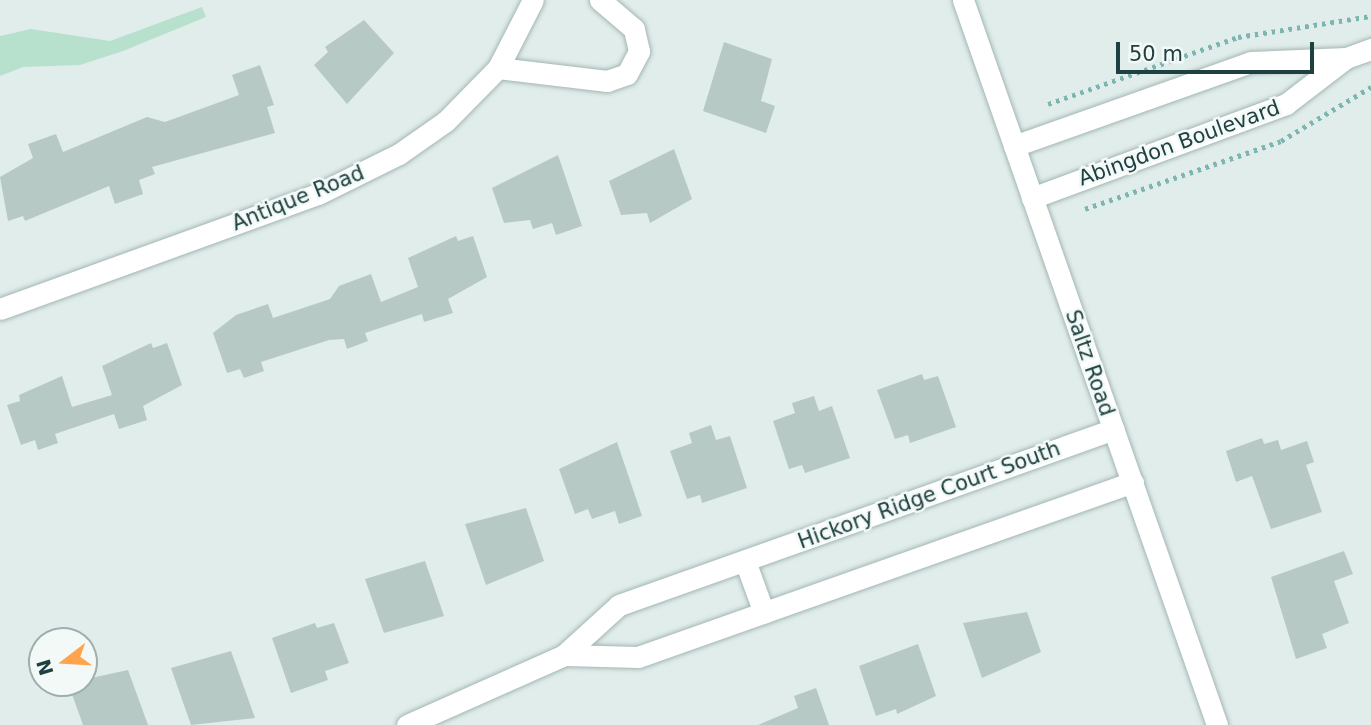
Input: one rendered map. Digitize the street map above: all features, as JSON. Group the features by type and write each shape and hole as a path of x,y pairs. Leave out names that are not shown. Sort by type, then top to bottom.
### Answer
{"street":[{"name":"Antique Road","path":"0,309 318,194 408,148 446,121 498,68 533,0"},
{"path":"498,68 607,81 628,75 639,51 634,29 600,0"},
{"name":"Saltz Road","path":"963,0 1217,725"},
{"path":"1014,146 1251,62 1300,55 1346,58 1371,49"},
{"name":"Abingdon Boulevard","path":"1032,198 1286,104 1346,58"},
{"name":"Hickory Ridge Court South","path":"407,725 564,655 619,606 1114,429"},
{"name":"Hickory Ridge Court South","path":"564,655 638,657 1133,482"},
{"path":"745,561 764,613"}],"path":[{"path":"1085,209 1281,141 1371,87"}],"green space":[{"path":"202,7 206,17 123,51 80,65 23,67 0,76 0,36 31,29 110,41"}],"building":[{"path":"364,20 394,53 347,104 314,65 328,52 325,47"},
{"path":"724,42 772,59 761,101 775,106 766,133 703,111"},
{"path":"260,65 274,105 267,107 275,133 152,167 155,174 139,180 143,194 115,204 109,186 25,221 23,216 8,221 0,177 33,158 28,144 56,134 63,152 147,117 165,122 239,95 232,75"},
{"path":"674,149 692,199 650,223 647,213 621,215 609,181"},
{"path":"558,155 582,226 556,235 552,223 533,229 530,220 504,223 492,188"},
{"path":"456,236 458,241 473,236 487,277 448,299 453,313 424,322 422,314 365,333 368,341 347,349 344,339 329,340 261,362 264,371 244,378 240,369 227,373 213,333 236,315 268,304 273,318 330,299 339,286 371,274 381,302 418,287 408,258"},
{"path":"151,343 153,348 167,343 182,385 143,406 147,420 119,429 114,414 55,434 58,443 38,450 35,440 21,445 7,405 20,401 19,395 62,376 72,407 112,395 102,366"},
{"path":"922,374 924,380 938,376 956,427 910,443 908,435 895,439 877,390"},
{"path":"814,396 819,411 832,406 850,458 805,473 802,465 789,469 773,421 795,413 792,403"},
{"path":"711,425 716,440 730,436 747,488 702,503 700,495 687,499 670,451 692,443 689,433"},
{"path":"1262,438 1264,444 1278,440 1281,450 1307,441 1314,462 1306,465 1322,512 1271,529 1252,476 1236,482 1226,451"},
{"path":"617,442 642,516 619,524 615,511 592,519 588,509 575,514 559,469"},
{"path":"526,508 544,561 486,585 465,524"},
{"path":"1344,551 1353,574 1334,581 1349,623 1322,634 1327,648 1296,659 1271,577"},
{"path":"425,561 444,616 384,633 365,579"},
{"path":"1027,612 1041,652 982,678 963,623"},
{"path":"315,623 317,628 334,623 349,663 325,671 328,680 291,693 272,638"},
{"path":"918,644 936,696 897,714 896,709 876,716 859,666"},
{"path":"231,651 255,718 191,725 171,668"},
{"path":"128,670 148,725 83,725 73,697 98,697 98,676"},
{"path":"816,688 829,725 758,725 798,708 794,696"}]}
